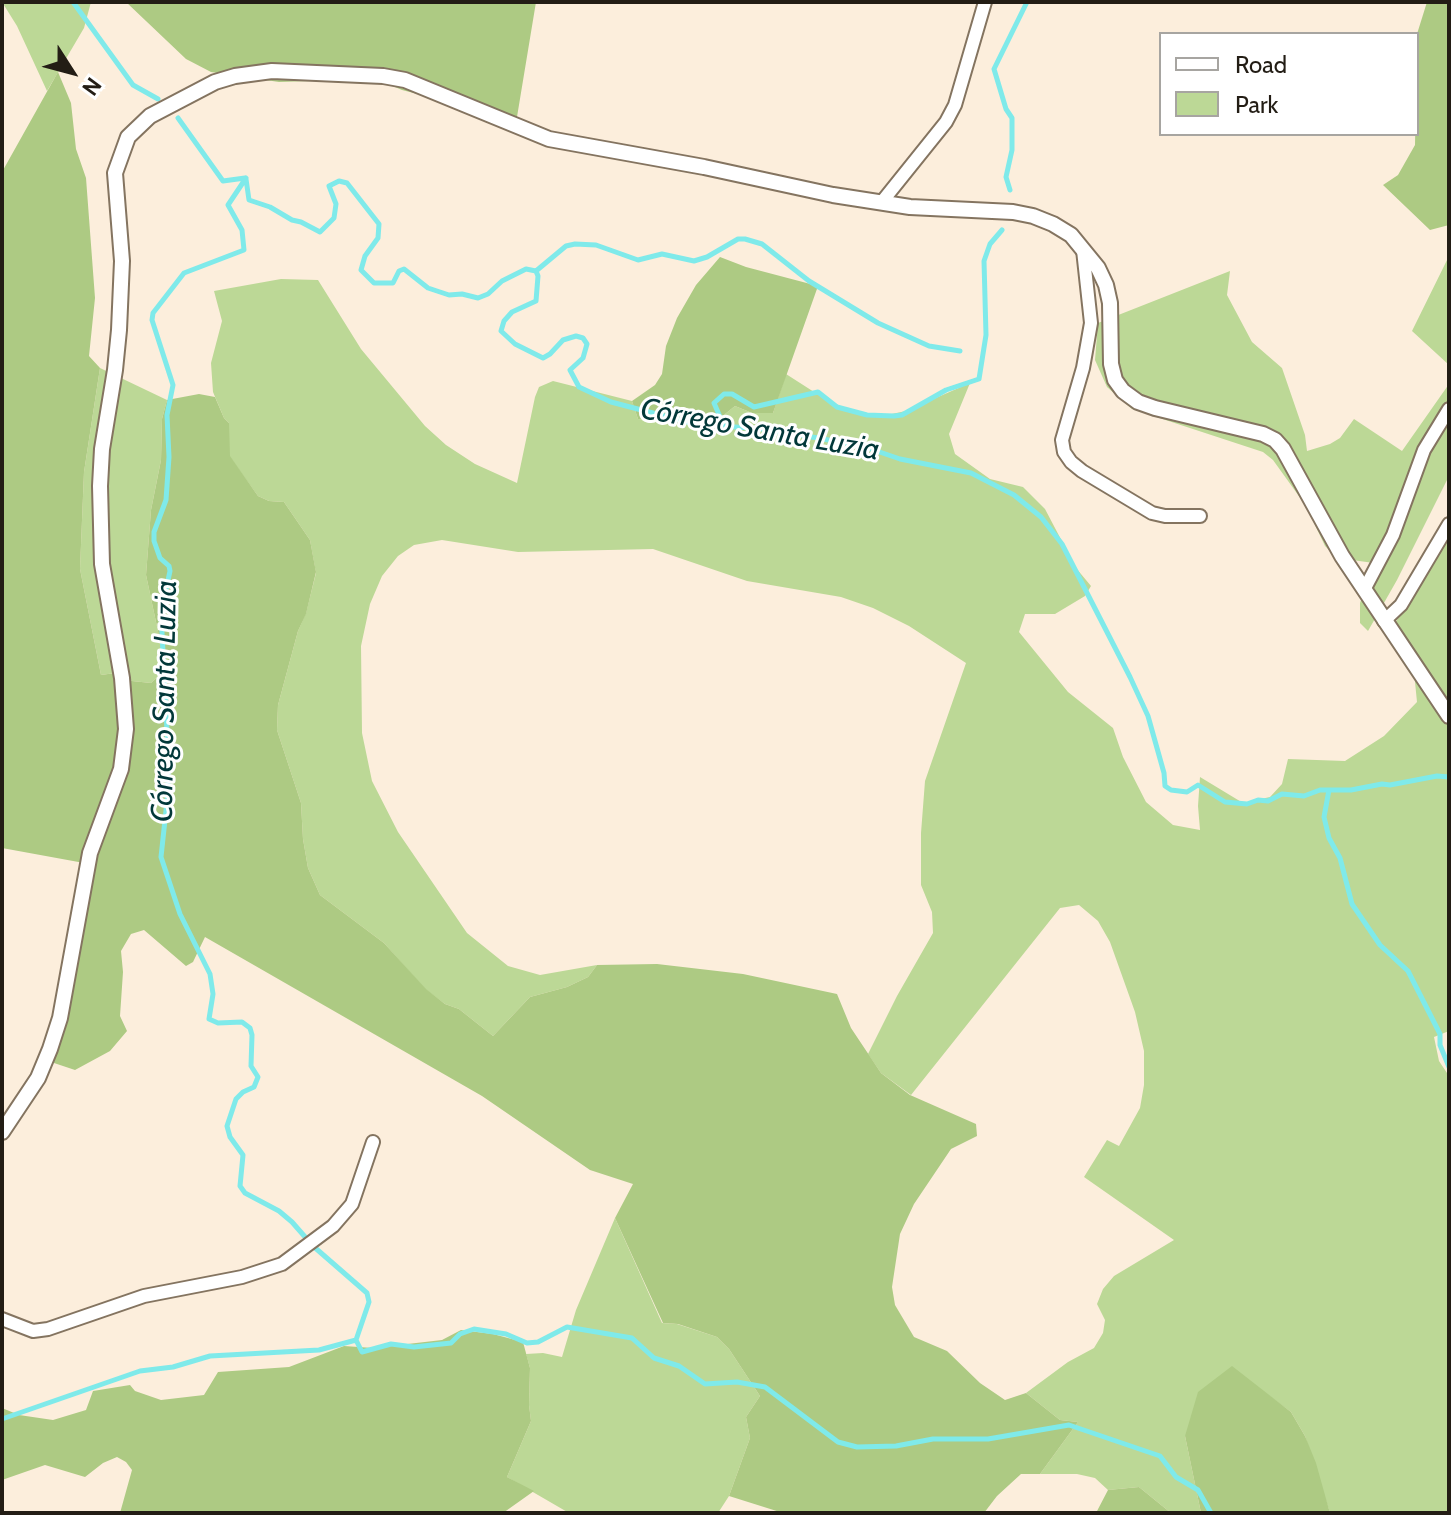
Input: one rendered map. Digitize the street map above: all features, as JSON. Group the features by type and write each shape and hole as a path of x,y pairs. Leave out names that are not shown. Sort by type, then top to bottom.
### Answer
{"street":[{"path":"881,203 946,122 962,87 985,2"},
{"path":"2,1132 38,1078 60,1018 90,853 121,769 126,729 123,690 102,564 100,486 102,449 119,330 122,261 115,173 128,137 138,126 171,103 235,76 272,71 383,76 405,80 549,139 881,203 1013,212 1033,216 1071,235 1098,268 1106,285 1110,303 1111,364 1115,380 1123,391 1138,402 1155,408 1263,434 1275,440 1283,449 1342,556 1449,716"},
{"path":"1083,250 1091,323 1083,368 1062,440 1064,452 1082,471 1152,513 1200,516"},
{"path":"1364,590 1393,535 1424,450 1449,409"},
{"path":"1384,621 1401,605 1449,524"},
{"path":"2,1319 33,1331 48,1329 144,1296 257,1273 294,1258 333,1226 352,1204 373,1142"}],"green space":[{"path":"2,2 91,2 84,28 47,91 17,26"},
{"path":"126,2 536,2 515,129 445,101 402,90 376,79 279,82 211,72 186,59"},
{"path":"1427,2 1449,2 1449,225 1430,230 1383,185 1398,175 1415,145 1415,136 1419,136 1418,32"},
{"path":"58,72 71,103 76,149 86,178 95,298 89,356 100,368 84,472 80,569 101,675 115,673 132,681 151,683 166,669 146,575 151,510 161,460 162,419 167,400 199,394 215,397 229,423 230,456 258,496 284,502 310,540 316,572 278,705 277,730 301,803 308,868 320,895 384,943 426,989 445,1004 459,1009 493,1036 530,997 567,987 588,977 597,965 657,964 743,974 837,994 851,1028 881,1073 910,1095 976,1124 977,1136 951,1149 914,1204 900,1234 892,1287 895,1305 914,1337 947,1351 980,1383 1005,1400 1026,1393 1060,1420 1078,1422 1040,1474 1021,1474 984,1513 783,1513 729,1496 750,1438 746,1417 760,1396 729,1349 717,1337 678,1324 663,1323 615,1218 633,1184 590,1170 482,1096 205,937 193,962 186,966 144,930 131,934 121,951 120,1016 127,1031 110,1051 75,1070 48,1061 68,956 71,909 84,863 2,848 2,172"},
{"path":"1449,256 1449,365 1412,331"},
{"path":"720,257 818,286 773,413 752,413 735,406 709,427 638,419 632,401 655,385 662,374 666,346 677,318 696,285"},
{"path":"1230,271 1227,295 1252,342 1282,368 1305,435 1307,451 1340,438 1354,419 1402,451 1449,384 1449,476 1368,631 1360,623 1360,603 1374,563 1337,558 1325,546 1306,506 1273,460 1263,452 1132,409 1107,387 1095,360 1098,323"},
{"path":"281,279 318,280 361,349 425,426 446,445 475,464 517,483 535,397 539,387 553,381 632,401 638,419 709,427 735,406 752,413 773,413 786,374 825,399 853,412 882,416 906,411 970,383 949,434 955,454 990,479 1023,487 1045,509 1076,568 1091,586 1085,596 1055,614 1025,614 1019,632 1068,692 1113,728 1123,757 1146,802 1173,825 1200,830 1200,777 1243,803 1270,797 1282,784 1288,759 1345,761 1384,736 1417,702 1414,672 1387,637 1449,531 1449,1031 1434,1037 1439,1061 1449,1076 1449,1513 1330,1513 1305,1436 1291,1412 1264,1392 1185,1436 1201,1513 1171,1513 1139,1487 1108,1490 1095,1478 1077,1474 1040,1474 1078,1422 1060,1420 1026,1393 1068,1362 1094,1348 1103,1333 1105,1320 1097,1304 1103,1289 1114,1276 1174,1240 1084,1177 1107,1140 1119,1146 1140,1108 1144,1051 1135,1012 1110,942 1098,921 1079,905 1060,908 911,1095 881,1073 868,1054 933,933 932,912 921,885 925,781 966,663 909,626 873,608 841,597 747,581 653,549 518,552 442,540 414,545 398,556 382,576 370,604 361,646 362,733 372,781 398,832 467,933 508,966 540,975 597,965 588,977 567,987 530,997 493,1036 459,1009 445,1004 425,989 384,943 320,895 308,868 301,803 277,730 278,705 316,573 310,540 284,502 258,496 229,456 229,423 213,392 211,363 222,321 214,291"},
{"path":"100,368 167,400 162,419 161,460 151,510 146,575 166,669 151,683 132,681 115,673 101,675 80,569 84,472"},
{"path":"615,1218 662,1323 677,1324 717,1337 729,1349 760,1396 746,1417 750,1438 729,1496 718,1513 569,1513 507,1477 531,1421 530,1368 526,1354 543,1353 562,1357 576,1310"},
{"path":"461,1330 523,1342 530,1368 531,1421 507,1477 534,1491 503,1513 120,1513 132,1470 117,1457 85,1477 45,1465 2,1480 2,1408 19,1415 53,1420 86,1410 93,1391 130,1385 135,1391 161,1400 204,1395 218,1372 289,1367 344,1346 373,1348 442,1340"},
{"path":"1232,1366 1291,1412 1316,1463 1330,1513 1201,1513 1185,1436 1198,1392"},
{"path":"1139,1487 1171,1513 1096,1513 1108,1490"}],"waterway":[{"path":"73,2 133,85 158,99"},
{"path":"1010,190 1006,177 1012,150 1012,118 1006,109 994,69 1027,2"},
{"path":"178,118 223,181 245,178"},
{"name":"Córrego Santa Luzia","path":"246,178 228,205 242,230 244,250 184,273 153,313 152,320 173,385 167,415 169,457 166,500 154,532 160,558 170,571 161,613 168,751 168,792 161,857 180,914 210,974 213,994 209,1019 218,1023 242,1022 250,1028 252,1035 251,1066 258,1077 254,1087 236,1099 227,1126 230,1137 243,1155 240,1186 245,1193 279,1211 313,1246 367,1293 369,1302 356,1340"},
{"name":"Córrego Santa Luzia","path":"246,179 249,200 320,232 334,218 336,204 329,186 339,181 347,183 379,224 378,238 365,256 361,270 374,283 393,283 399,271 404,269 428,288 449,295 478,298 526,269 536,271"},
{"path":"724,426 714,403 724,394 732,394 754,407 818,392 837,407 867,415 894,416 902,415 946,390 979,379 986,335 984,261 990,244 1002,230"},
{"path":"536,271 566,246 575,244 596,245 638,260 662,254 694,261 738,239 745,239 762,244 809,281 878,323 929,346 960,351"},
{"name":"Córrego Santa Luzia","path":"536,271 536,301 512,312 504,321 501,331 515,344 543,358 563,340 576,336 583,338 587,344 583,358 570,370 579,387 611,402 695,424 762,429 818,438 971,473 1014,495 1041,517 1062,544 1130,677 1148,716 1165,786 1171,790 1187,792 1198,785 1225,802 1247,804 1258,800 1268,801 1282,794 1304,796 1320,790 1351,790 1437,776 1449,777"},
{"name":"Córrego Santa Luzia","path":"1329,790 1324,817 1329,838 1340,858 1352,904 1380,945 1408,971 1440,1034 1440,1045 1449,1067"},
{"path":"356,1340 362,1352 391,1344 414,1347 451,1343 460,1334 474,1329 506,1334 527,1343 538,1342 567,1327 632,1338 654,1358 679,1366 705,1384 737,1382 765,1387 838,1442 857,1447 896,1446 933,1439 988,1439 1069,1425 1160,1456 1176,1477 1198,1490 1211,1513"},
{"name":"Córrego Santa Luzia","path":"2,1419 140,1371 173,1367 210,1356 319,1350 356,1340"}]}
